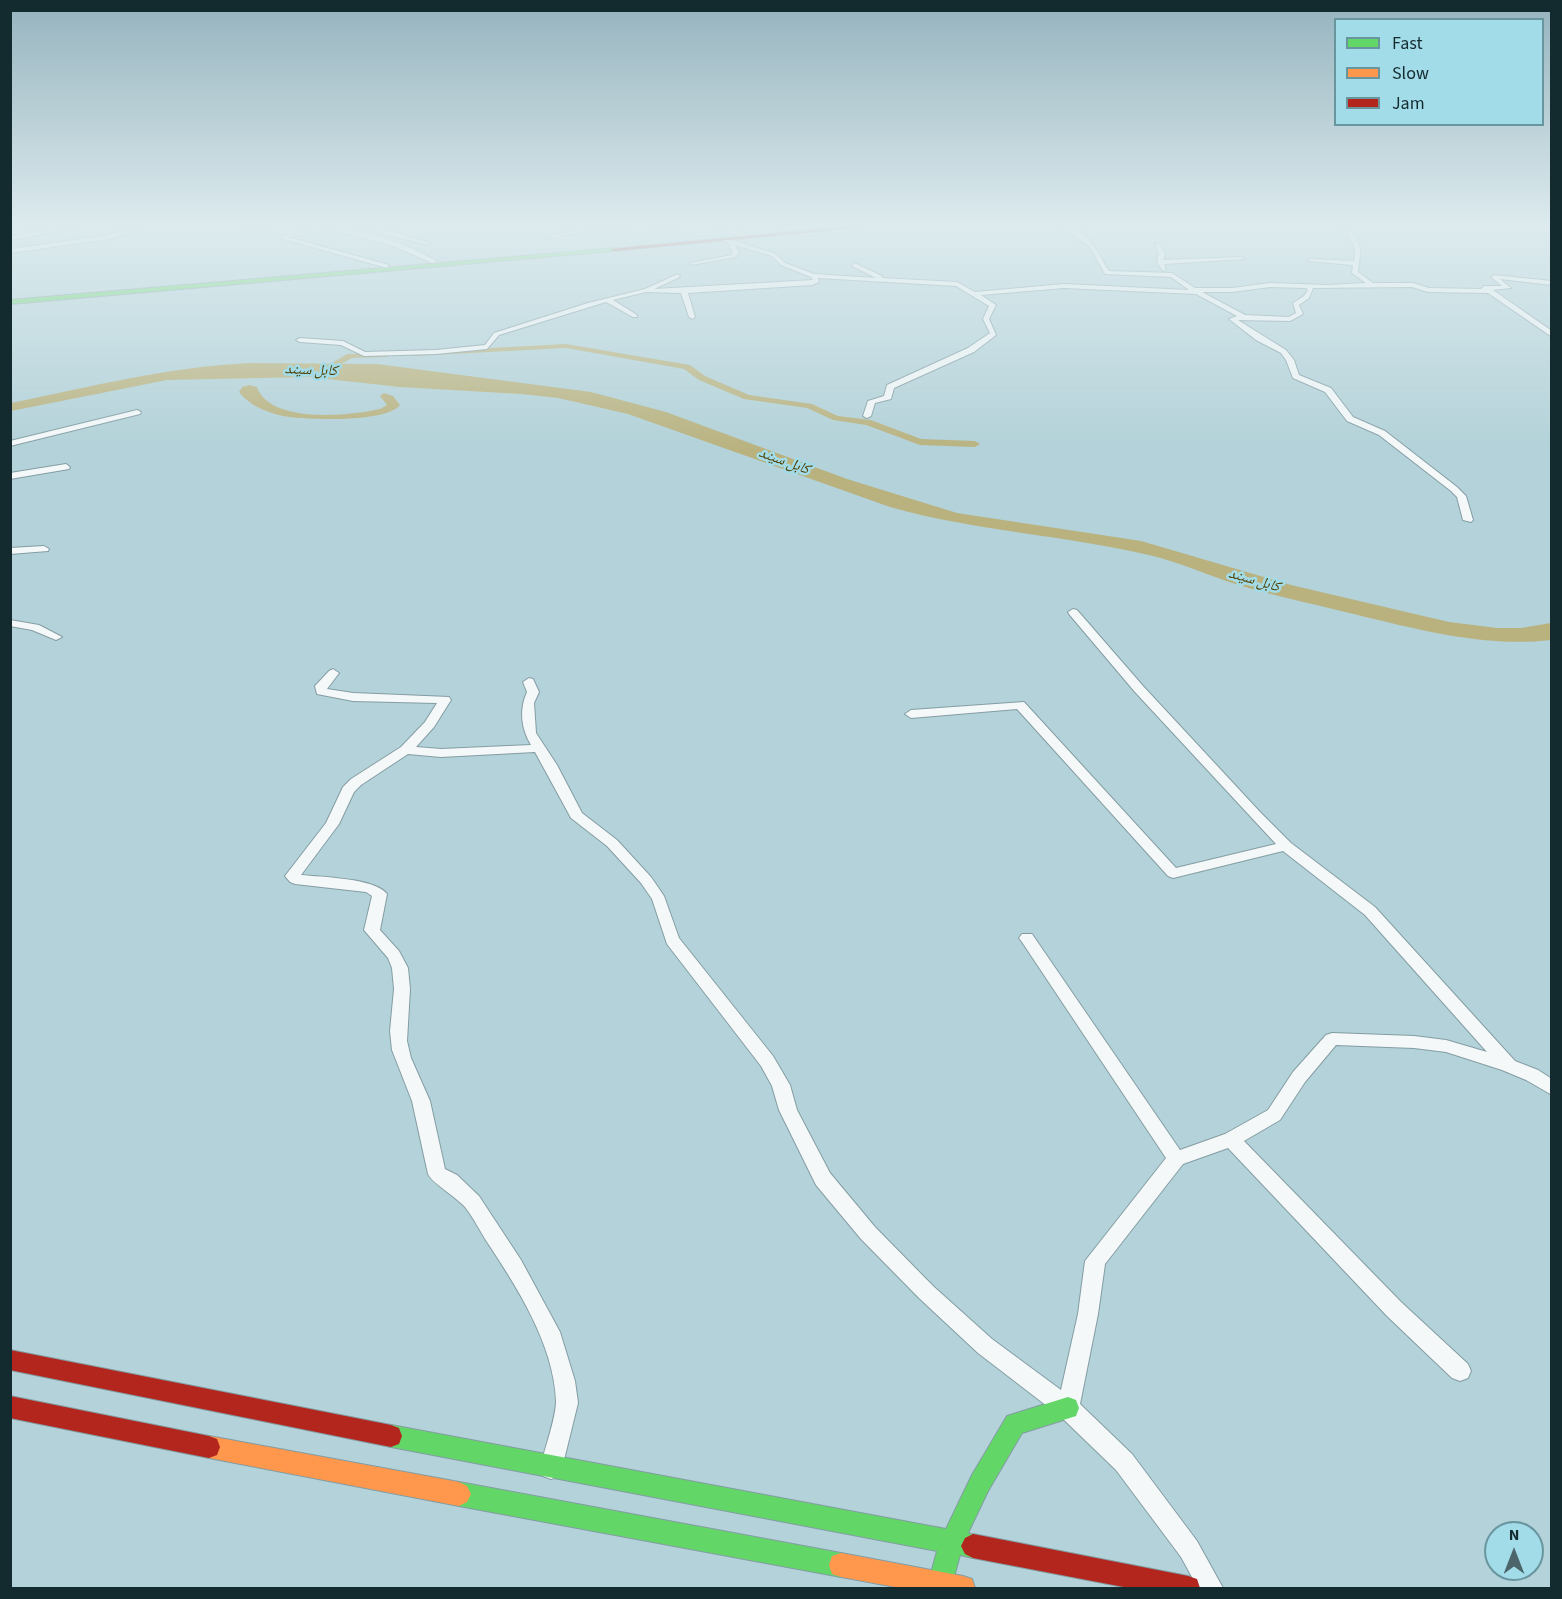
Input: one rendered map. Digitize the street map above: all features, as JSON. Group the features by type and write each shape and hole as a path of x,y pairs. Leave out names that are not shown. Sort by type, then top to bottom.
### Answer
{"main road":[{"path":"10,1360 551,1468 1188,1588"},
{"path":"10,1407 939,1586 963,1588"},
{"path":"939,1586 951,1542 994,1458 1015,1424 1068,1408"}],"street":[{"path":"300,340 343,343 364,354 436,352 488,347 496,334 602,302"},
{"path":"610,302 634,316"},
{"path":"687,302 692,317"},
{"path":"867,416 872,401 888,397 890,387 971,350 994,334 986,319 993,305 987,302"},
{"path":"1215,302 1244,317"},
{"path":"1299,302 1295,304 1300,314 1290,319 1244,317 1232,319 1262,339 1280,347 1292,361 1296,376 1328,390 1350,418 1382,433 1454,489 1461,496 1468,520"},
{"path":"1505,302 1551,335"},
{"path":"10,444 137,412"},
{"path":"10,476 66,467"},
{"path":"10,564 15,550 44,549"},
{"path":"1073,612 1139,689 1286,846 1370,911 1509,1066"},
{"path":"10,623 35,627 56,637"},
{"path":"333,673 321,686 321,691 353,697 445,700 430,724 406,750 356,782 348,790 332,824 292,876 295,879 369,888 380,894 372,930 396,958 400,973 403,987 398,1038 403,1063 421,1100 429,1154 437,1174 450,1181 472,1202 514,1266 550,1332 564,1381 567,1403 551,1468"},
{"path":"529,682 533,692 528,703 530,733 576,815 612,843 646,879 659,899 672,940 767,1061 781,1085 788,1110 823,1179 868,1233 926,1292 985,1346 1068,1408 1124,1462 1189,1549 1211,1588"},
{"path":"911,714 1020,705 1173,873 1286,846"},
{"path":"406,750 441,753 540,748"},
{"path":"1027,938 1176,1159"},
{"path":"1068,1408 1088,1314 1095,1261 1176,1159 1232,1139 1274,1115 1299,1077 1332,1039 1414,1042 1446,1046 1532,1075 1551,1088"},
{"path":"1232,1139 1394,1309 1460,1371"}],"water":[{"name":"کابل سيند","path":"249,363 377,364 591,392 666,412 847,479 957,513 1141,541 1291,585 1449,622 1497,628 1521,628 1551,623 1551,640 1499,641 1447,635 1265,593 1149,555 922,515 890,507 628,414 558,398 400,387 308,377 167,380 11,411 11,403 99,384 158,373"},
{"path":"249,385 257,387 265,399 277,407 293,412 331,415 366,412 387,405 380,396 384,393 393,396 400,405 392,411 379,415 345,419 283,416 259,408 243,397 239,392 242,387"}],"waterway":[{"path":"414,354 566,346 687,367 702,378 747,397 809,406 836,418 868,422 920,442 975,444"},
{"name":"کابل سيند","path":"324,370 350,356 384,355"}],"traffic: fast":[{"path":"10,302 14,302"},
{"path":"939,1588 951,1544 960,1523 980,1483 1015,1424 1068,1408"},
{"path":"391,1436 973,1546"},
{"path":"459,1494 841,1565"}],"traffic: slow":[{"path":"209,1447 459,1494"},
{"path":"841,1565 963,1588"}],"traffic: jam":[{"path":"10,1360 391,1436"},
{"path":"10,1407 209,1447"},
{"path":"973,1546 1188,1588"}]}
